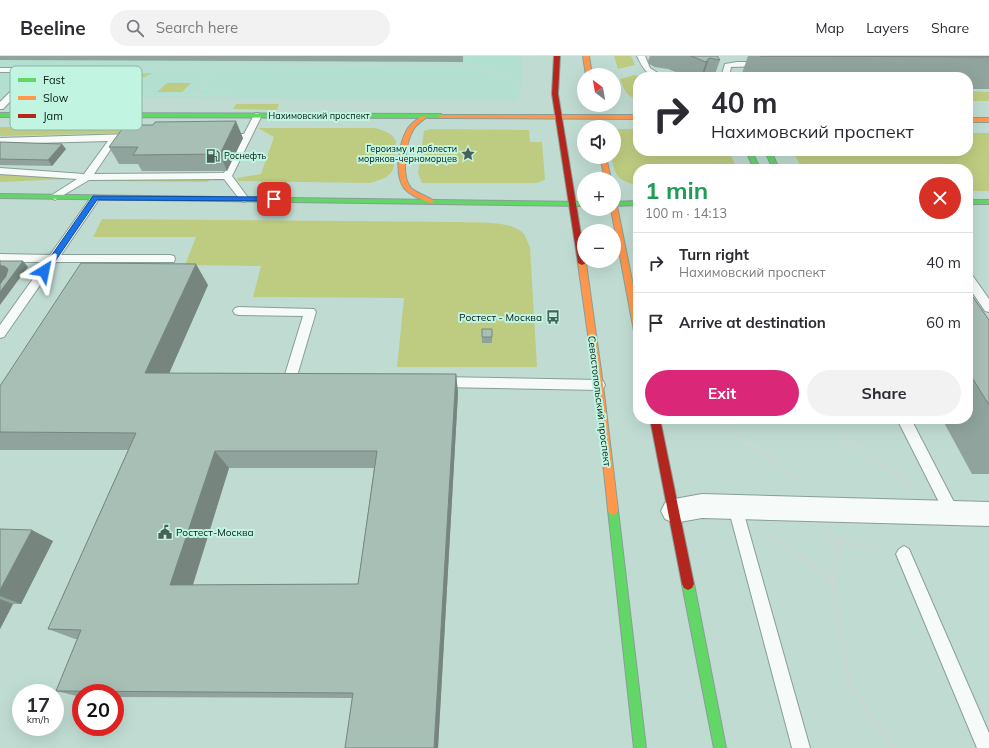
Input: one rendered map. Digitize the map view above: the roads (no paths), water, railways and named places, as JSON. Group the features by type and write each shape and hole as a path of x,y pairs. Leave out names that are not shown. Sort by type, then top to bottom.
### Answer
{"main road":[{"name":"Севастопольский проспект","path":"557,56 555,94 599,385 640,748"},
{"path":"586,56 588,68"},
{"path":"594,112 595,120"},
{"name":"Нахимовский проспект","path":"0,115 10,116"},
{"name":"Нахимовский проспект","path":"142,125 258,115 633,117"},
{"path":"424,117 414,124 408,133 402,172 404,184 414,194 431,202"},
{"path":"973,120 989,120"},
{"path":"0,196 577,204"},
{"path":"973,202 989,202"},
{"path":"621,204 633,203"},
{"path":"616,216 633,305"},
{"path":"657,424 720,748"}],"street":[{"path":"674,510 702,506 989,514"}],"lane":[{"path":"641,56 647,69 652,72"},
{"path":"725,72 727,64 774,64"},
{"path":"0,107 10,97"},
{"path":"227,176 258,115"},
{"path":"142,129 180,141 247,137"},
{"path":"55,197 88,177 114,138 126,130"},
{"path":"0,141 114,138"},
{"path":"156,178 165,164"},
{"path":"0,172 88,177 156,178 227,176"},
{"path":"227,176 244,199"},
{"path":"0,334 95,198"},
{"path":"0,258 170,259"},
{"path":"973,285 989,308"},
{"path":"239,311 310,312 289,381 313,381"},
{"path":"425,382 599,385"},
{"path":"907,424 952,513"},
{"path":"735,507 801,748"},
{"path":"904,554 986,748"}],"place":[{"name":"Героизму и доблести моряков-черноморцев","path":"468,154"},
{"name":"Роснефть","path":"213,156"},
{"name":"Ростест - Москва","path":"553,317"},
{"name":"Ростест-Москва","path":"165,532"}]}
